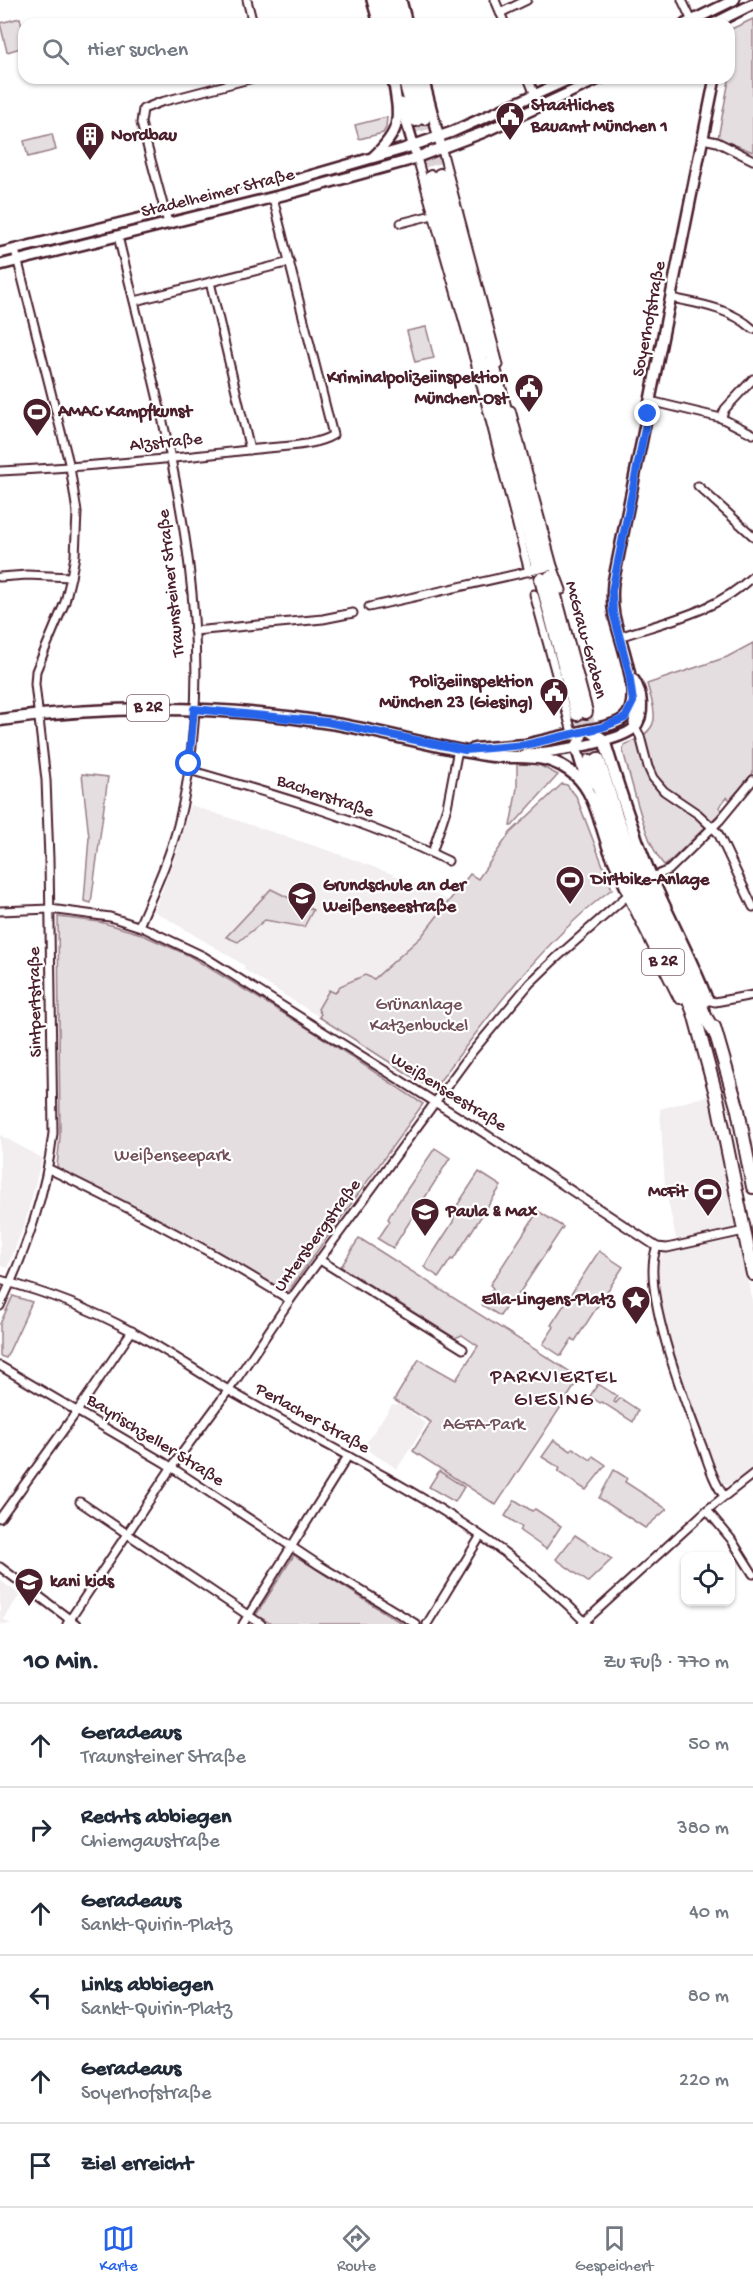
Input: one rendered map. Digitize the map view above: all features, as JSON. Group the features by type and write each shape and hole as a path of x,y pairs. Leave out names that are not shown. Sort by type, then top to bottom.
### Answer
{"highway":[{"path":"382,0 387,18"},
{"path":"392,0 396,18"},
{"path":"406,84 420,119 414,84"},
{"name":"McGraw-Graben","path":"435,176 582,713"},
{"path":"697,1030 694,1013 681,979 619,848 594,760 638,871 716,1035"},
{"name":"B 2R","path":"629,894 687,1015 697,1030 717,1098 753,1274"},
{"name":"B 2R","path":"707,1000 750,1161 753,1187"}],"main road":[{"path":"372,0 377,18"},
{"path":"401,0 406,18"},
{"path":"700,18 734,0"},
{"path":"725,18 753,4"},
{"path":"371,158 388,142 396,127 398,110 395,84"},
{"path":"396,84 417,158"},
{"path":"425,84 442,150"},
{"name":"Stadelheimer Straße","path":"0,254 299,179 413,146 559,84"},
{"name":"Stadelheimer Straße","path":"0,265 273,198 417,158 442,150 588,84"},
{"name":"Soyerhofstraße","path":"629,673 612,604 613,583 714,84"},
{"path":"576,747 587,731 620,721 629,714 633,702 629,673"},
{"path":"520,755 576,747 604,740 635,727 642,706 637,685 629,673"},
{"name":"B 2R","path":"0,720 102,710 194,709 327,722 486,755 520,755 541,758 558,763 577,776 588,789 604,836 629,894"},
{"path":"587,731 604,740"},
{"name":"B 2R","path":"461,750 525,745 587,731"},
{"name":"B 2R","path":"604,740 622,802 652,877 707,1000"},
{"path":"576,747 588,789"}],"street":[{"path":"247,0 252,18"},
{"path":"495,0 502,18"},
{"path":"500,13 527,0"},
{"path":"682,0 688,18"},
{"path":"168,224 141,123 143,109 230,84"},
{"path":"530,84 535,95"},
{"path":"703,139 717,142 753,160"},
{"path":"442,150 445,211"},
{"path":"417,158 445,211 519,481"},
{"path":"135,301 290,262 273,198"},
{"path":"401,223 445,211"},
{"name":"Traunsteiner Straße","path":"118,236 172,458 185,535 194,631 194,709 189,771 171,848 139,926"},
{"name":"Sintpertstraße","path":"0,1306 41,1202 49,1170 53,1133 46,790 35,691 36,671 57,624 71,577 75,556 77,512 70,467 15,250"},
{"name":"Alzstraße","path":"0,471 70,467 249,450 304,443 333,435 290,262"},
{"path":"210,282 249,450"},
{"path":"671,298 719,309 736,316 753,328"},
{"path":"721,418 725,408 753,379"},
{"path":"650,401 721,418 753,434"},
{"path":"698,486 753,536"},
{"path":"369,607 542,570 562,590"},
{"path":"0,577 27,575 71,577"},
{"path":"619,637 712,605 734,593 753,576"},
{"path":"534,594 576,747"},
{"path":"194,631 353,613"},
{"path":"633,702 635,708 633,723 642,741 648,767 658,785 713,827 722,840 753,908"},
{"path":"432,853 447,807 461,750"},
{"name":"Bacherstraße","path":"189,771 322,810 448,861"},
{"path":"652,877 669,870 713,827 753,780"},
{"name":"Untersbergstraße","path":"71,1622 171,1468 290,1300 472,1052 530,983 569,945 629,894"},
{"name":"Weißenseestraße","path":"0,911 50,909 110,918 139,926 203,956 435,1102 657,1247"},
{"path":"707,1000 715,1002 753,995"},
{"path":"49,1170 175,1232 290,1300"},
{"path":"724,1496 670,1359 654,1280 653,1264 657,1247 679,1246 744,1231"},
{"path":"320,1260 463,1349"},
{"name":"Perlacher Straße","path":"0,1280 82,1307 132,1331 228,1390 348,1456 480,1537 535,1576 585,1623"},
{"path":"0,1518 132,1331"},
{"name":"Bayrischzeller Straße","path":"0,1366 78,1410 416,1624"},
{"path":"243,1624 348,1456"},
{"path":"585,1623 707,1510 753,1474"},
{"path":"80,1502 261,1624"},
{"path":"707,1510 731,1539 753,1574"},
{"path":"427,1624 480,1537"},
{"path":"0,1567 71,1622"}],"shaded area":[{"name":"Grundschule an der Weißenseestraße","path":"190,805 333,852 392,874 450,901 421,937 374,979 365,975 340,986 319,1017 243,969 245,966 231,957 154,911 178,849"},
{"path":"710,1095 736,1223 728,1231 677,1243 665,1187 660,1109"},
{"path":"0,1135 42,1158 25,1223 7,1268 0,1266"},
{"path":"728,1239 736,1239 741,1245 753,1305 753,1468 739,1480 729,1484 730,1486 722,1484 717,1476 677,1369 661,1304 656,1263 663,1254 728,1241"},
{"path":"392,1405 401,1405 426,1424 397,1469 363,1447"},
{"path":"0,1580 20,1595 3,1619 11,1624 0,1624"}],"green space":[{"path":"18,18 18,49 7,52 0,23"},
{"path":"753,19 753,152 718,138 728,84 735,84 735,27"},
{"path":"387,117 383,133 359,139 355,125"},
{"path":"52,134 56,150 28,157 24,141"},
{"path":"426,327 434,358 415,362 407,331"},
{"path":"753,643 753,773 730,800 727,797 719,807 722,811 665,866 658,857 645,829 623,751 624,745 645,734 654,722 653,706 647,684 727,657"},
{"path":"517,764 537,764 558,775 510,826 517,788"},
{"path":"82,774 108,777 91,903 84,901 89,837"},
{"name":"Grünanlage Katzenbuckel","path":"562,784 567,785 576,796 612,889 587,909 538,957 433,1090 319,1017 321,1014 318,1009 329,990 335,993 340,986 365,975 374,979 421,937 470,874 478,879 510,833"},
{"path":"271,889 313,910 304,927 265,920 238,942 226,937"},
{"name":"Weißenseepark","path":"58,917 100,922 138,933 188,955 317,1034 423,1104 287,1293 159,1221 62,1171 57,1166 60,1137"},
{"path":"435,1148 450,1158 393,1248 378,1239 390,1221 388,1219 391,1213"},
{"path":"479,1172 501,1186 453,1260 451,1259 439,1277 424,1267 453,1222 456,1207"},
{"path":"538,1211 563,1227 514,1301 511,1299 500,1316 482,1305 493,1288 490,1285"},
{"name":"AGFA-Park","path":"359,1238 580,1378 496,1505 413,1451 431,1422 394,1400 419,1359 456,1380 478,1346 462,1335 455,1338 341,1267"},
{"path":"599,1251 623,1267 575,1341 572,1339 561,1356 543,1344 554,1327 551,1325"},
{"path":"13,1296 32,1302 6,1358 0,1356 0,1324"},
{"path":"598,1384 617,1396 614,1402 616,1403 620,1398 638,1410 633,1422 590,1396"},
{"path":"554,1440 571,1451 573,1448 591,1460 593,1456 606,1465 586,1490 558,1472 560,1468 542,1457"},
{"path":"614,1470 627,1478 625,1482 667,1509 645,1528 599,1498"},
{"path":"439,1471 464,1487 455,1502 429,1487"},
{"path":"515,1500 532,1511 535,1509 561,1526 546,1549 520,1531 522,1527 505,1516"},
{"path":"575,1535 612,1559 588,1582 556,1559"},
{"path":"294,1555 403,1624 271,1624 256,1615"}],"tunnel":[{"path":"424,118 440,175"},
{"path":"416,120 431,177"},
{"path":"586,712 598,759"},
{"path":"577,714 590,761"}],"place":[{"name":"Staatliches Bauamt München 1","path":"510,142"},
{"name":"Nordbau","path":"90,162"},
{"name":"Kriminalpolizeiinspektion München-Ost","path":"529,414"},
{"name":"AMAC Kampfkunst","path":"37,438"},
{"name":"Polizeiinspektion München 23 (Giesing)","path":"554,718"},
{"name":"Dirtbike-Anlage","path":"570,906"},
{"name":"Grundschule an der Weißenseestraße","path":"302,922"},
{"name":"McFit","path":"708,1218"},
{"name":"Paula & Max","path":"425,1238"},
{"name":"Ella-Lingens-Platz","path":"636,1326"},
{"name":"kani kids","path":"29,1608"}],"district":[{"name":"PARKVIERTEL GIESING","path":"554,1390"}],"route":[{"path":"189,764 194,709 327,722 465,750 525,745 603,727 625,718 632,708 633,696 613,612 612,591 648,414"}]}
